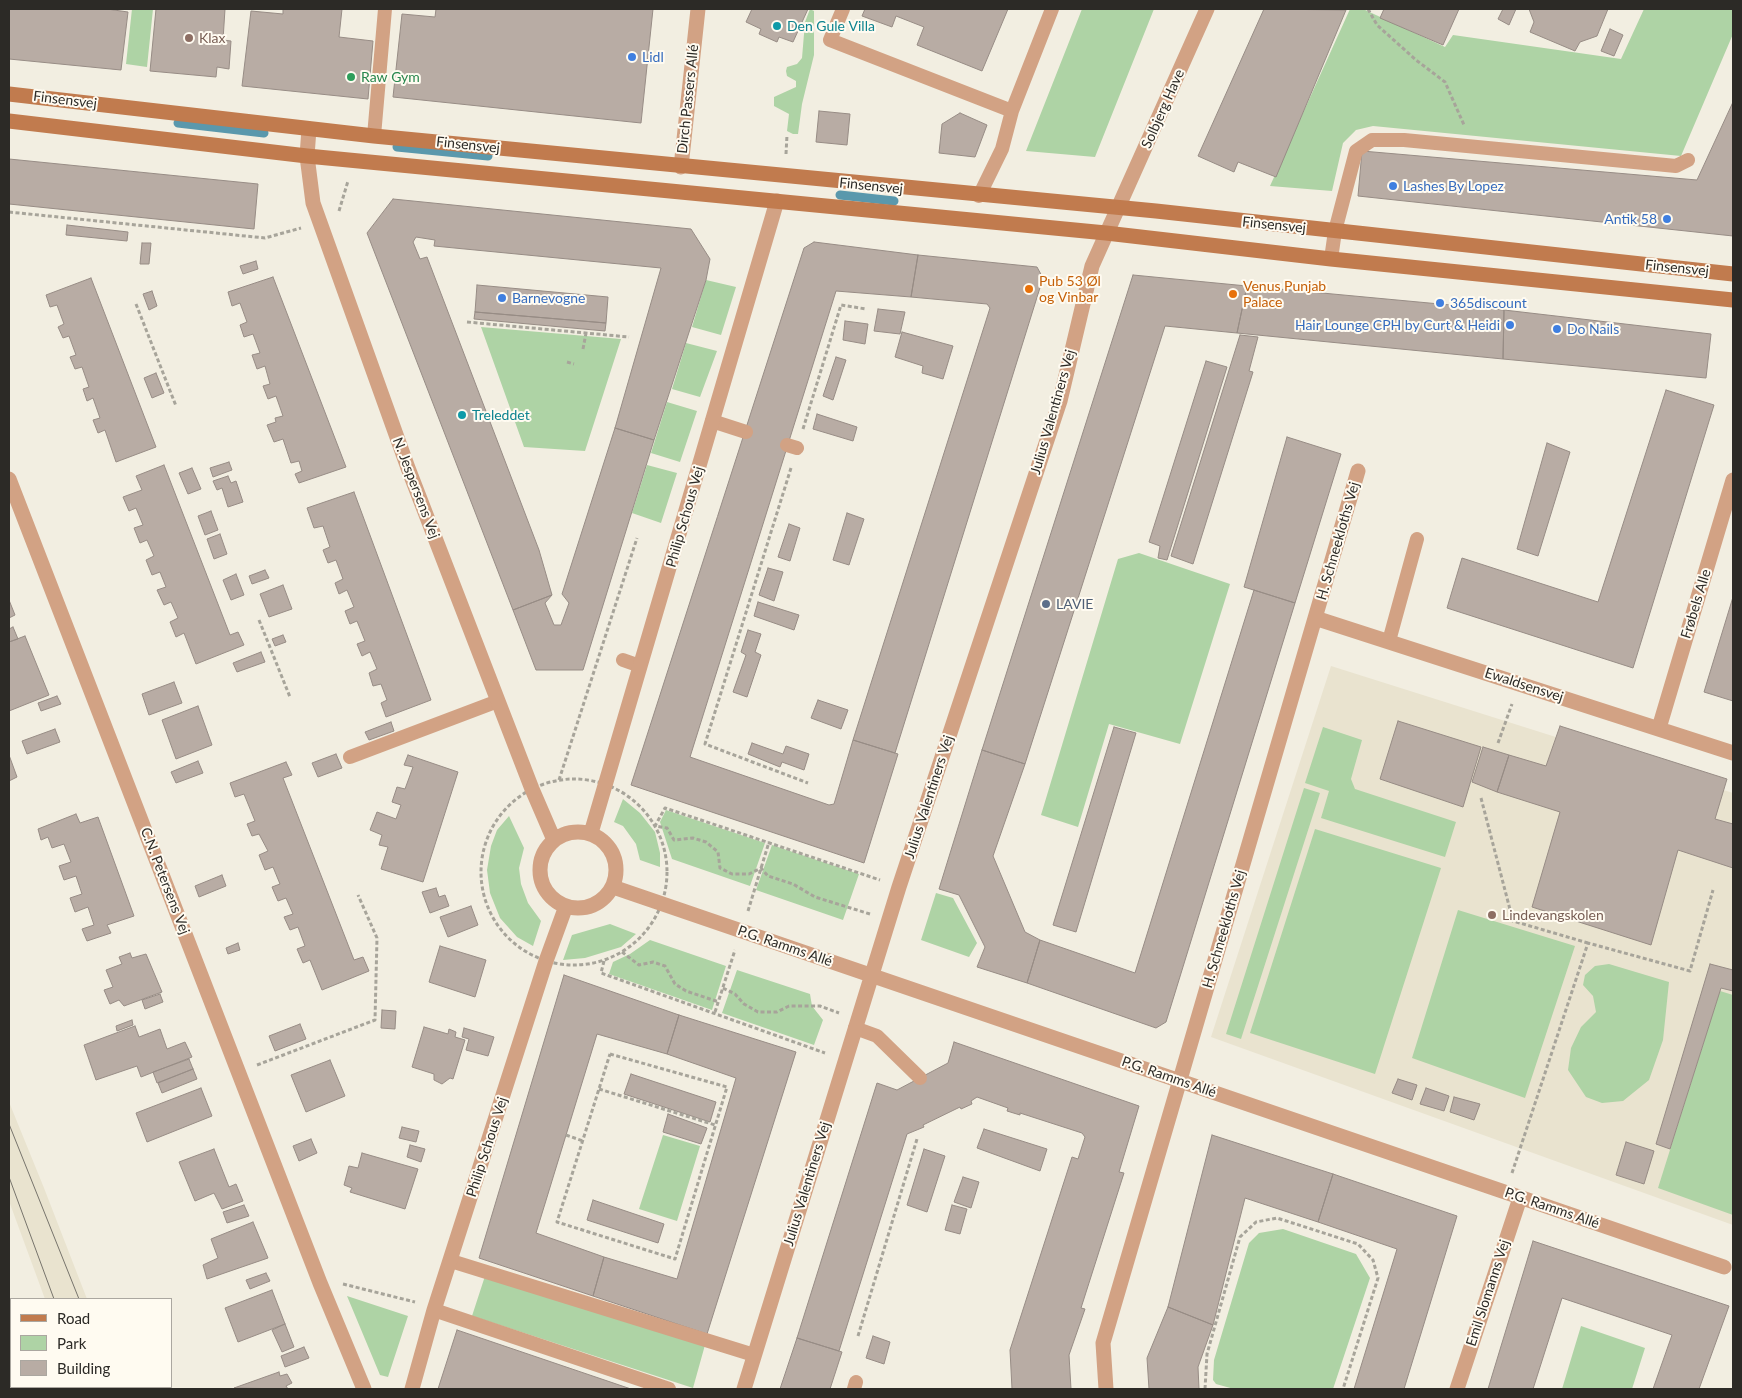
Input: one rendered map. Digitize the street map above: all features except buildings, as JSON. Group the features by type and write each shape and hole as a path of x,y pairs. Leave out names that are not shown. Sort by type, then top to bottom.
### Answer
{"street":[{"name":"Dirch Passers Allé","path":"679,190 698,9"},
{"name":"Solbjerg Have","path":"1117,208 1207,9"},
{"name":"Finsensvej","path":"9,94 374,136 1117,208 1733,274"},
{"name":"Finsensvej","path":"9,121 354,161 679,190 1106,233 1331,259 1733,300"},
{"name":"N. Jespersens Vej","path":"308,129 307,156 314,203 320,222 408,468 532,789 554,840"},
{"name":"Philip Schous Vej","path":"591,833 777,201"},
{"name":"Julius Valentiners Vej","path":"744,1389 844,1060 899,887 1060,400 1092,266 1117,208"},
{"name":"H. Schneekloths Vej","path":"1106,1389 1104,1343 1358,471"},
{"name":"C.N. Petersens Vej","path":"9,479 240,1072 320,1283 364,1389"},
{"name":"Frøbels Alle","path":"1659,728 1733,480"},
{"name":"Ewaldsensvej","path":"1315,618 1733,752"},
{"path":"578,831 591,833 605,841 614,855 617,871 613,887 605,898 593,905 580,908 566,906 554,900 545,889 540,877 540,863 545,850 554,840 565,834 578,831"},
{"name":"P.G. Ramms Allé","path":"613,887 1724,1268"},
{"name":"Philip Schous Vej","path":"412,1389 434,1310 546,961 566,906"},
{"name":"Emil Slomanns Vej","path":"1457,1389 1513,1195"}],"lane":[{"path":"374,136 385,9"},
{"path":"843,9 830,40 1012,111"},
{"path":"979,196 1002,149 1012,111 1052,9"},
{"path":"1331,259 1335,231 1356,151 1372,140 1404,140 1676,166 1688,160"},
{"path":"712,421 746,432"},
{"path":"1390,641 1417,539"},
{"path":"622,660 640,666"},
{"path":"350,757 498,701"},
{"path":"856,1024 877,1036 920,1078"},
{"path":"451,1261 754,1355"},
{"path":"434,1310 669,1389"}],"path":[{"path":"1368,9 1377,24 1416,60 1445,82 1457,106 1471,147"},
{"path":"329,248 354,161"},
{"path":"9,212 265,238 320,222"},
{"path":"136,304 176,406"},
{"path":"808,782 705,744 792,446 842,305 866,309"},
{"path":"467,322 540,331 629,337"},
{"path":"583,349 586,333"},
{"path":"567,362 574,364"},
{"path":"559,780 637,538"},
{"path":"259,620 290,697"},
{"path":"1498,744 1519,684"},
{"path":"582,779 605,784 631,799 642,808 656,826 664,845 667,864 667,884 662,904 649,928 629,948 622,952 604,961 575,966 546,961 518,947 496,925 483,896 481,864 489,834 506,808 532,789 559,780 582,779"},
{"path":"1481,798 1513,921 1690,971 1713,890"},
{"path":"656,826 665,808 899,887"},
{"path":"656,826 667,828 674,840 693,838 706,842 718,852 720,868 732,874 749,874 761,868 768,876 793,884 815,896 889,920"},
{"path":"240,1072 375,1020 376,938 358,895"},
{"path":"1513,1195 1588,943"},
{"path":"622,952 639,966 653,962 665,966 676,984 719,1002"},
{"path":"604,961 601,973 844,1060"},
{"path":"723,988 735,994 744,1004 758,1012 777,1012 789,1006 820,1006 856,1024"},
{"path":"610,1054 727,1087 715,1126 675,1259 557,1222 610,1054"},
{"path":"599,1089 715,1126"},
{"path":"566,1135 582,1141"},
{"path":"858,1336 917,1139"},
{"path":"1205,1389 1207,1354 1240,1237 1256,1222 1277,1218 1358,1244 1373,1260 1378,1278 1342,1389"},
{"path":"320,1283 347,1284 434,1310"}],"shaded area":[{"name":"Lindevangskolen","path":"1331,666 1733,793 1733,1225 1211,1037"},
{"path":"9,1102 87,1298 45,1298 9,1201"},
{"path":"72,1388 119,1389 73,1389"}],"green space":[{"path":"132,9 153,9 147,67 126,64"},
{"path":"810,9 814,11 814,55 802,104 798,134 793,134 787,131 789,114 774,106 774,97 796,87 796,81 787,76 786,71 787,67 797,64 802,58 805,22"},
{"path":"1082,9 1154,9 1095,157 1026,151"},
{"path":"1350,9 1363,9 1445,47 1453,35 1621,59 1644,9 1733,9 1733,34 1681,156 1373,126 1356,130 1343,143 1332,191 1270,186"},
{"path":"706,280 736,287 721,335 692,327"},
{"path":"481,327 621,339 585,451 524,447"},
{"path":"686,343 717,351 700,397 672,389"},
{"path":"667,402 697,411 680,462 651,453"},
{"path":"647,465 677,473 661,523 632,513"},
{"path":"1139,553 1230,584 1180,744 1109,724 1078,827 1041,815 1118,559"},
{"path":"1323,727 1362,740 1351,779 1355,789 1456,822 1445,857 1321,818 1329,791 1305,783"},
{"path":"1304,788 1320,793 1241,1039 1226,1034"},
{"path":"623,799 640,813 655,832 660,853 660,867 640,860 636,844 623,826 614,822"},
{"path":"666,810 765,843 750,886 672,859 660,822"},
{"path":"509,816 524,848 519,868 521,884 528,903 541,921 533,946 517,937 500,918 490,893 487,870 491,846 497,830"},
{"path":"1315,829 1441,868 1375,1074 1250,1033"},
{"path":"772,845 859,874 843,920 756,890"},
{"path":"936,893 953,898 977,943 969,957 921,940"},
{"path":"1458,910 1575,946 1525,1098 1412,1058"},
{"path":"610,924 636,934 621,947 585,958 563,960 572,935"},
{"path":"650,940 726,966 712,1010 609,974 613,962 630,954"},
{"path":"1609,964 1669,982 1663,1040 1649,1080 1623,1101 1602,1103 1586,1097 1568,1070 1571,1048 1581,1027 1596,1012 1593,996 1583,985 1585,975 1595,966"},
{"path":"737,970 810,994 812,1006 823,1020 814,1045 722,1013"},
{"path":"1720,991 1733,995 1733,1215 1658,1188"},
{"path":"663,1135 700,1146 677,1221 639,1209"},
{"path":"1283,1229 1356,1254 1370,1278 1333,1389 1234,1389 1216,1384 1213,1380 1214,1360 1249,1243 1259,1233"},
{"path":"485,1276 705,1345 693,1388 472,1316"},
{"path":"347,1296 408,1316 388,1377 380,1375"},
{"path":"1581,1326 1645,1348 1632,1389 1562,1389"}],"waterway":[{"path":"178,123 264,133"},
{"path":"397,147 488,156"},
{"path":"840,195 894,201"}],"tram line":[{"path":"9,1124 79,1298"},
{"path":"9,1177 54,1298"}],"place":[{"name":"Den Gule Villa","path":"777,26"},
{"name":"Klax","path":"189,38"},
{"name":"Lidl","path":"632,57"},
{"name":"Raw Gym","path":"351,77"},
{"name":"Lashes By Lopez","path":"1393,186"},
{"name":"Antik 58","path":"1667,219"},
{"name":"Pub 53 Øl og Vinbar","path":"1029,289"},
{"name":"Venus Punjab Palace","path":"1233,294"},
{"name":"Barnevogne","path":"502,298"},
{"name":"365discount","path":"1440,303"},
{"name":"Hair Lounge CPH by Curt & Heidi","path":"1510,325"},
{"name":"Do Nails","path":"1557,329"},
{"name":"Treleddet","path":"462,415"},
{"name":"LAVIE","path":"1046,604"},
{"name":"Lindevangskolen","path":"1492,915"}]}
